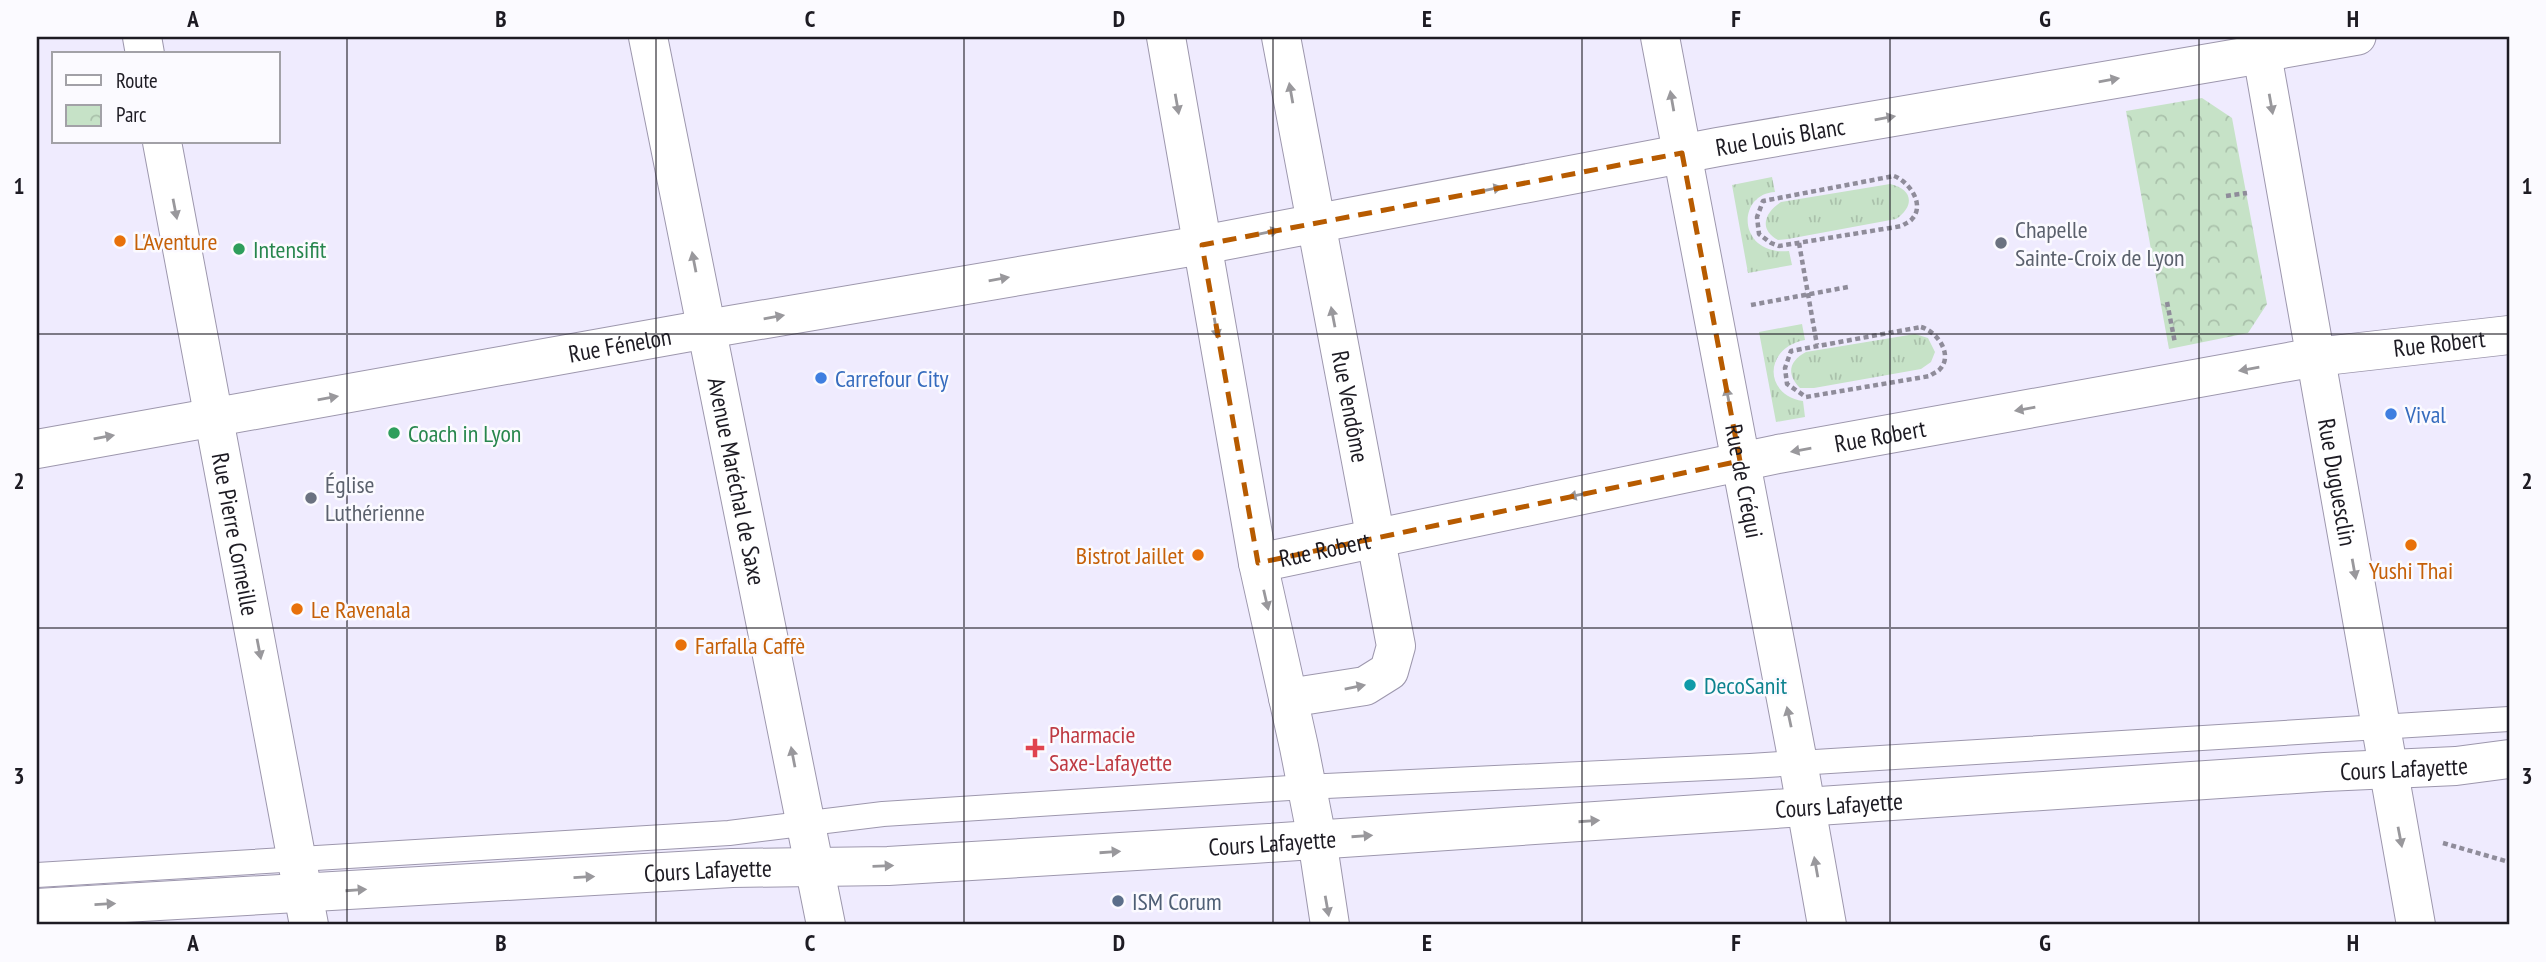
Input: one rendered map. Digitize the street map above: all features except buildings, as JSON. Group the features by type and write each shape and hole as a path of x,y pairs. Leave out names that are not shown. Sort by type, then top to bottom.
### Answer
{"street":[{"name":"Avenue Maréchal de Saxe","path":"648,37 826,925"},
{"path":"1166,37 1258,563 1317,839 1330,925"},
{"name":"Rue Vendôme","path":"1281,37 1396,646 1389,671 1365,686 1288,698"},
{"name":"Rue de Créqui","path":"1660,37 1827,925"},
{"name":"Rue Louis Blanc","path":"1202,245 2260,45 2358,37"},
{"name":"Rue Duguesclin","path":"2260,45 2416,925"},
{"name":"Rue Pierre Corneille","path":"162,144 216,418 303,893"},
{"name":"Rue Fénelon","path":"37,449 707,329 1202,245"},
{"name":"Rue Robert","path":"1258,563 1741,461 2316,357 2509,335"},
{"name":"Cours Lafayette","path":"37,908 694,870 888,866 1753,809 1807,808 2325,772 2456,766 2509,759"}],"lane":[{"path":"37,875 303,893 883,814 1305,787 1798,762 2509,719"}],"path":[{"path":"1894,176 1904,180 1912,188 1917,210 1913,219 1902,226 1799,243 1779,246 1759,234 1757,217 1763,201 1894,176"},
{"path":"2226,196 2246,193"},
{"path":"1799,243 1817,345"},
{"path":"1712,312 1848,287"},
{"path":"2167,302 2174,341"},
{"path":"1921,327 1931,330 1939,338 1944,360 1940,369 1930,376 1806,397 1787,384 1786,360 1791,351 1817,345 1921,327"},
{"path":"2442,830 2443,843 2509,863"}],"highlighted area":[{"path":"1682,153 1740,461 1258,563 1202,245"}],"green space":[{"path":"2202,98 2232,118 2267,304 2248,333 2169,349 2126,111"},
{"path":"1772,177 1775,192 1762,195 1753,203 1748,224 1751,235 1759,244 1772,250 1789,251 1792,265 1748,273 1732,185"},
{"path":"1890,184 1898,186 1909,198 1906,209 1896,219 1778,240 1766,226 1771,211 1781,202"},
{"path":"1802,324 1805,340 1782,351 1774,370 1780,390 1803,401 1805,417 1776,422 1759,332"},
{"path":"1915,334 1928,338 1935,352 1931,362 1921,369 1814,388 1800,388 1791,373 1796,359 1806,352"}],"place":[{"name":"L'Aventure","path":"120,241"},
{"name":"Chapelle Sainte-Croix de Lyon","path":"2001,243"},
{"name":"Intensifit","path":"239,249"},
{"name":"Carrefour City","path":"821,378"},
{"name":"Vival","path":"2391,414"},
{"name":"Coach in Lyon","path":"394,433"},
{"name":"Église Luthérienne","path":"311,498"},
{"name":"Yushi Thai","path":"2411,545"},
{"name":"Bistrot Jaillet","path":"1198,555"},
{"name":"Le Ravenala","path":"297,609"},
{"name":"Farfalla Caffè","path":"681,645"},
{"name":"DecoSanit","path":"1690,685"},
{"name":"Pharmacie Saxe-Lafayette","path":"1035,748"},
{"name":"ISM Corum","path":"1118,901"}]}
